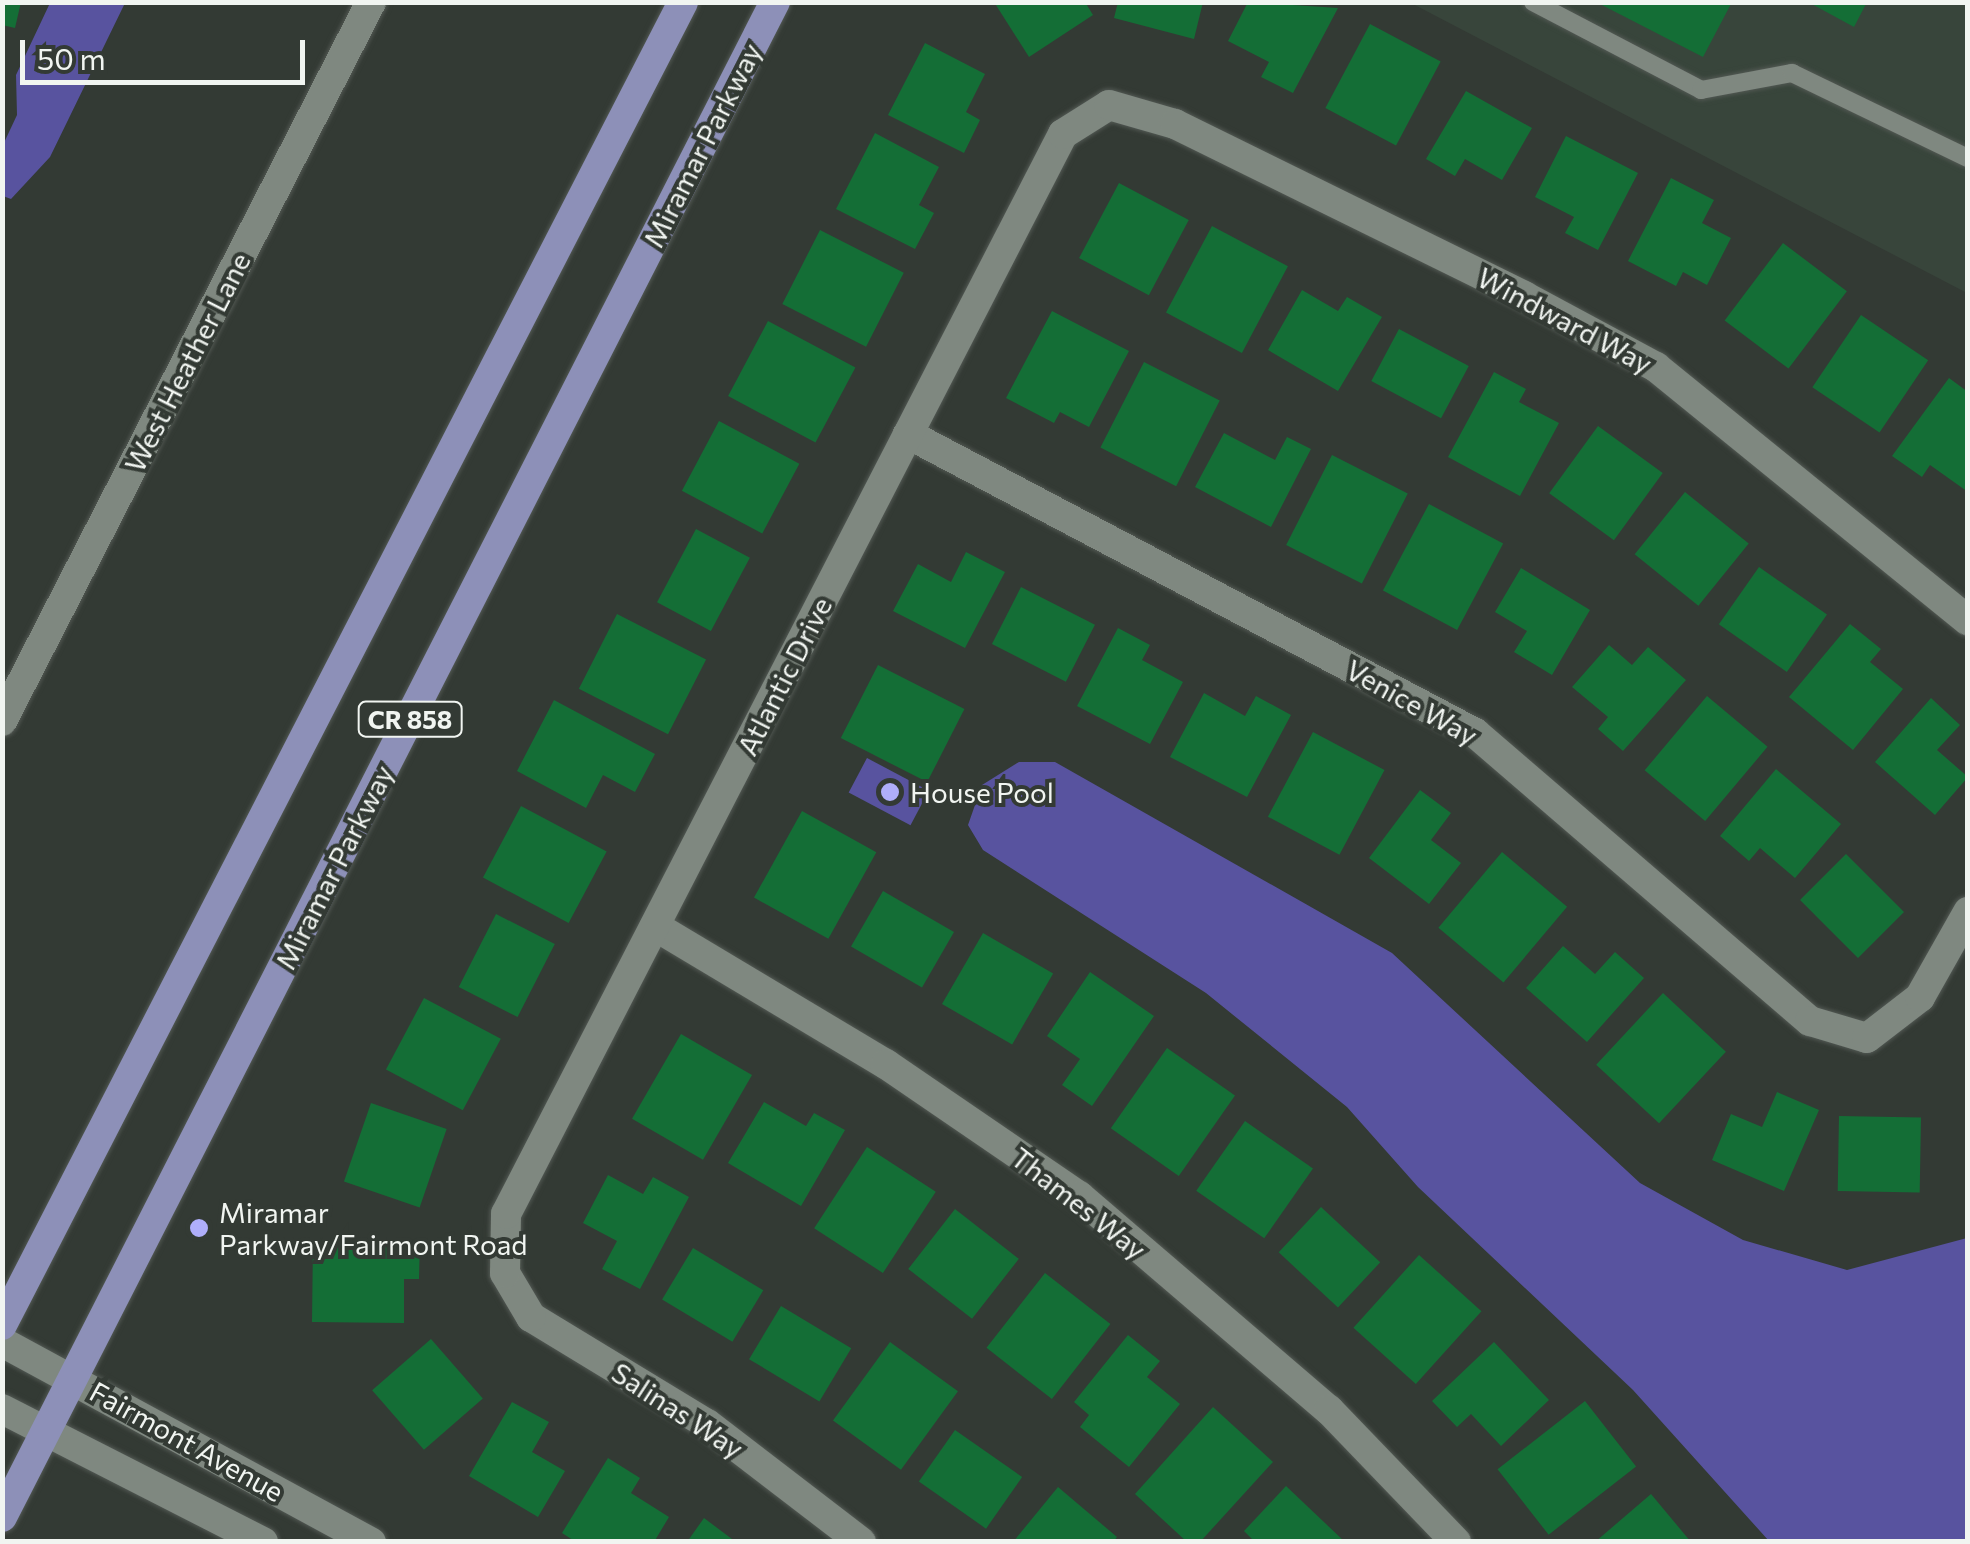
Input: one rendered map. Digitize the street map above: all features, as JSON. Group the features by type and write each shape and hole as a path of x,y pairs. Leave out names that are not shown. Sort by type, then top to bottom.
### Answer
{"main road":[{"name":"CR 858","path":"2,1325 683,2"},
{"name":"Miramar Parkway","path":"2,1517 775,2"}],"street":[{"name":"West Heather Lane","path":"2,721 371,2"},
{"name":"Atlantic Drive","path":"504,1273 506,1214 1063,134 1110,104"},
{"name":"Windward Way","path":"1110,104 1176,124 1656,367 1968,621"},
{"name":"Venice Way","path":"908,434 1475,732 1810,1021 1867,1038 1920,996 1968,912"},
{"name":"Thames Way","path":"655,926 886,1064 1078,1196 1330,1410 1456,1542"},
{"name":"Salinas Way","path":"504,1273 531,1318 707,1424 861,1542"},
{"name":"Fairmont Avenue","path":"2,1342 371,1542"},
{"name":"Fairmont Avenue","path":"2,1409 263,1542"}],"lane":[{"path":"1532,2 1701,90 1792,74 1968,158"}],"shaded area":[{"path":"50,3 125,3 50,157 11,199 3,196 2,147 17,115 16,75"},
{"path":"1411,3 1967,3 1967,293"},
{"name":"House Pool","path":"867,758 929,791 910,825 849,792"},
{"path":"1019,762 1055,762 1392,953 1640,1183 1743,1240 1847,1270 1967,1238 1967,1541 1769,1541 1633,1390 1418,1187 1347,1107 1206,993 983,850 968,825 982,785"}],"building":[{"path":"2,2 21,2 15,28 2,25"},
{"path":"994,2 1085,2 1093,15 1029,57"},
{"path":"1118,2 1203,2 1194,39 1114,18"},
{"path":"1248,2 1338,8 1293,93 1261,77 1269,62 1228,41"},
{"path":"1596,2 1732,2 1703,57"},
{"path":"1808,2 1867,2 1854,27"},
{"path":"1370,24 1441,62 1396,145 1325,108"},
{"path":"925,43 985,74 966,112 980,120 964,153 888,115"},
{"path":"1466,91 1532,128 1502,180 1465,159 1455,176 1426,159"},
{"path":"875,133 939,167 919,205 934,213 915,249 836,209"},
{"path":"1566,136 1638,173 1598,250 1565,233 1574,217 1535,197"},
{"path":"1671,178 1714,200 1702,223 1731,238 1707,285 1683,272 1676,286 1628,261"},
{"path":"1119,183 1189,220 1149,295 1079,258"},
{"path":"1212,226 1288,266 1242,353 1166,313"},
{"path":"820,230 904,273 866,347 782,304"},
{"path":"1783,243 1847,291 1789,369 1725,320"},
{"path":"1302,290 1338,311 1347,297 1382,317 1338,391 1268,350"},
{"path":"1052,311 1129,351 1089,427 1060,412 1054,423 1006,398"},
{"path":"1861,315 1928,360 1880,432 1812,387"},
{"path":"768,321 855,367 816,443 728,396"},
{"path":"1399,329 1469,366 1441,418 1371,381"},
{"path":"1144,362 1220,401 1176,486 1100,448"},
{"path":"1494,372 1526,389 1519,402 1559,423 1520,496 1448,457"},
{"path":"1949,378 1968,392 1968,492 1930,465 1922,477 1892,456"},
{"path":"719,421 799,464 762,533 682,491"},
{"path":"1598,426 1663,473 1614,540 1549,493"},
{"path":"1224,433 1275,460 1287,437 1311,449 1271,527 1195,487"},
{"path":"1332,455 1408,494 1362,584 1286,545"},
{"path":"1685,492 1749,544 1698,606 1635,554"},
{"path":"1429,504 1503,543 1457,630 1383,591"},
{"path":"696,529 750,558 711,631 657,602"},
{"path":"966,552 1005,572 965,648 893,611 918,564 951,582"},
{"path":"1759,567 1827,615 1787,672 1719,624"},
{"path":"1521,568 1590,610 1552,675 1514,652 1527,631 1495,612"},
{"path":"1021,587 1095,625 1066,682 992,644"},
{"path":"617,614 706,659 668,734 579,689"},
{"path":"1850,624 1881,649 1870,662 1903,689 1853,750 1789,697"},
{"path":"1118,628 1150,645 1142,660 1183,682 1150,744 1077,706"},
{"path":"1609,645 1632,665 1648,647 1686,680 1623,751 1598,729 1608,717 1572,687"},
{"path":"878,665 964,709 927,782 841,738"},
{"path":"1204,693 1245,716 1256,696 1291,715 1247,797 1170,757"},
{"path":"1707,696 1768,747 1705,821 1645,770"},
{"path":"1931,698 1960,725 1937,750 1968,777 1935,815 1875,762"},
{"path":"554,700 655,754 635,792 603,775 586,808 517,771"},
{"path":"1313,732 1385,770 1339,855 1268,817"},
{"path":"1776,769 1841,824 1795,878 1760,848 1749,861 1720,836"},
{"path":"1420,790 1451,813 1431,840 1461,863 1429,904 1369,858"},
{"path":"521,806 607,852 569,923 483,878"},
{"path":"802,811 876,852 828,939 754,898"},
{"path":"1502,852 1567,907 1503,982 1438,928"},
{"path":"1846,854 1904,912 1858,958 1800,900"},
{"path":"883,891 954,932 922,987 851,946"},
{"path":"496,914 555,944 518,1017 459,987"},
{"path":"983,933 1053,974 1012,1045 942,1004"},
{"path":"1563,946 1595,974 1615,952 1644,978 1587,1042 1526,988"},
{"path":"1090,972 1154,1016 1092,1106 1062,1085 1080,1059 1047,1036"},
{"path":"1663,993 1726,1052 1659,1123 1596,1065"},
{"path":"424,998 501,1039 463,1110 386,1070"},
{"path":"681,1034 752,1075 703,1160 632,1119"},
{"path":"1167,1048 1235,1096 1179,1176 1111,1128"},
{"path":"1777,1092 1819,1110 1784,1191 1712,1160 1731,1114 1762,1127"},
{"path":"764,1102 806,1126 814,1113 845,1130 801,1206 728,1163"},
{"path":"371,1103 447,1129 420,1208 344,1181"},
{"path":"1839,1116 1921,1117 1920,1192 1838,1191"},
{"path":"1245,1121 1313,1169 1264,1238 1196,1191"},
{"path":"867,1147 936,1192 883,1273 814,1228"},
{"path":"608,1175 643,1194 653,1177 689,1197 640,1289 602,1269 617,1241 583,1223"},
{"path":"1321,1207 1380,1262 1338,1308 1279,1252"},
{"path":"955,1209 1019,1259 972,1319 908,1269"},
{"path":"313,1240 420,1241 419,1279 404,1279 404,1323 312,1322"},
{"path":"693,1248 763,1290 732,1342 662,1299"},
{"path":"1419,1255 1481,1311 1416,1384 1353,1328"},
{"path":"1045,1273 1110,1324 1052,1399 987,1348"},
{"path":"781,1306 851,1348 819,1401 749,1359"},
{"path":"1128,1335 1160,1361 1147,1377 1180,1404 1129,1467 1080,1427 1089,1415 1074,1402"},
{"path":"431,1339 483,1399 424,1450 372,1390"},
{"path":"890,1342 958,1391 901,1470 833,1420"},
{"path":"1494,1342 1549,1400 1501,1446 1471,1414 1457,1427 1432,1401"},
{"path":"1585,1401 1636,1466 1549,1535 1498,1469"},
{"path":"512,1402 549,1422 532,1452 565,1471 538,1517 469,1476"},
{"path":"1213,1407 1273,1462 1200,1542 1187,1542 1135,1494"},
{"path":"955,1430 1022,1477 986,1529 919,1482"},
{"path":"608,1458 640,1478 631,1493 669,1517 654,1542 576,1542 562,1533"},
{"path":"1286,1486 1345,1542 1255,1542 1244,1531"},
{"path":"1058,1487 1117,1537 1113,1542 1013,1542"},
{"path":"1651,1494 1691,1542 1595,1542"},
{"path":"704,1518 736,1542 687,1542"}],"place":[{"name":"House Pool","path":"890,792"},
{"name":"Miramar Parkway/Fairmont Road","path":"199,1228"}]}
